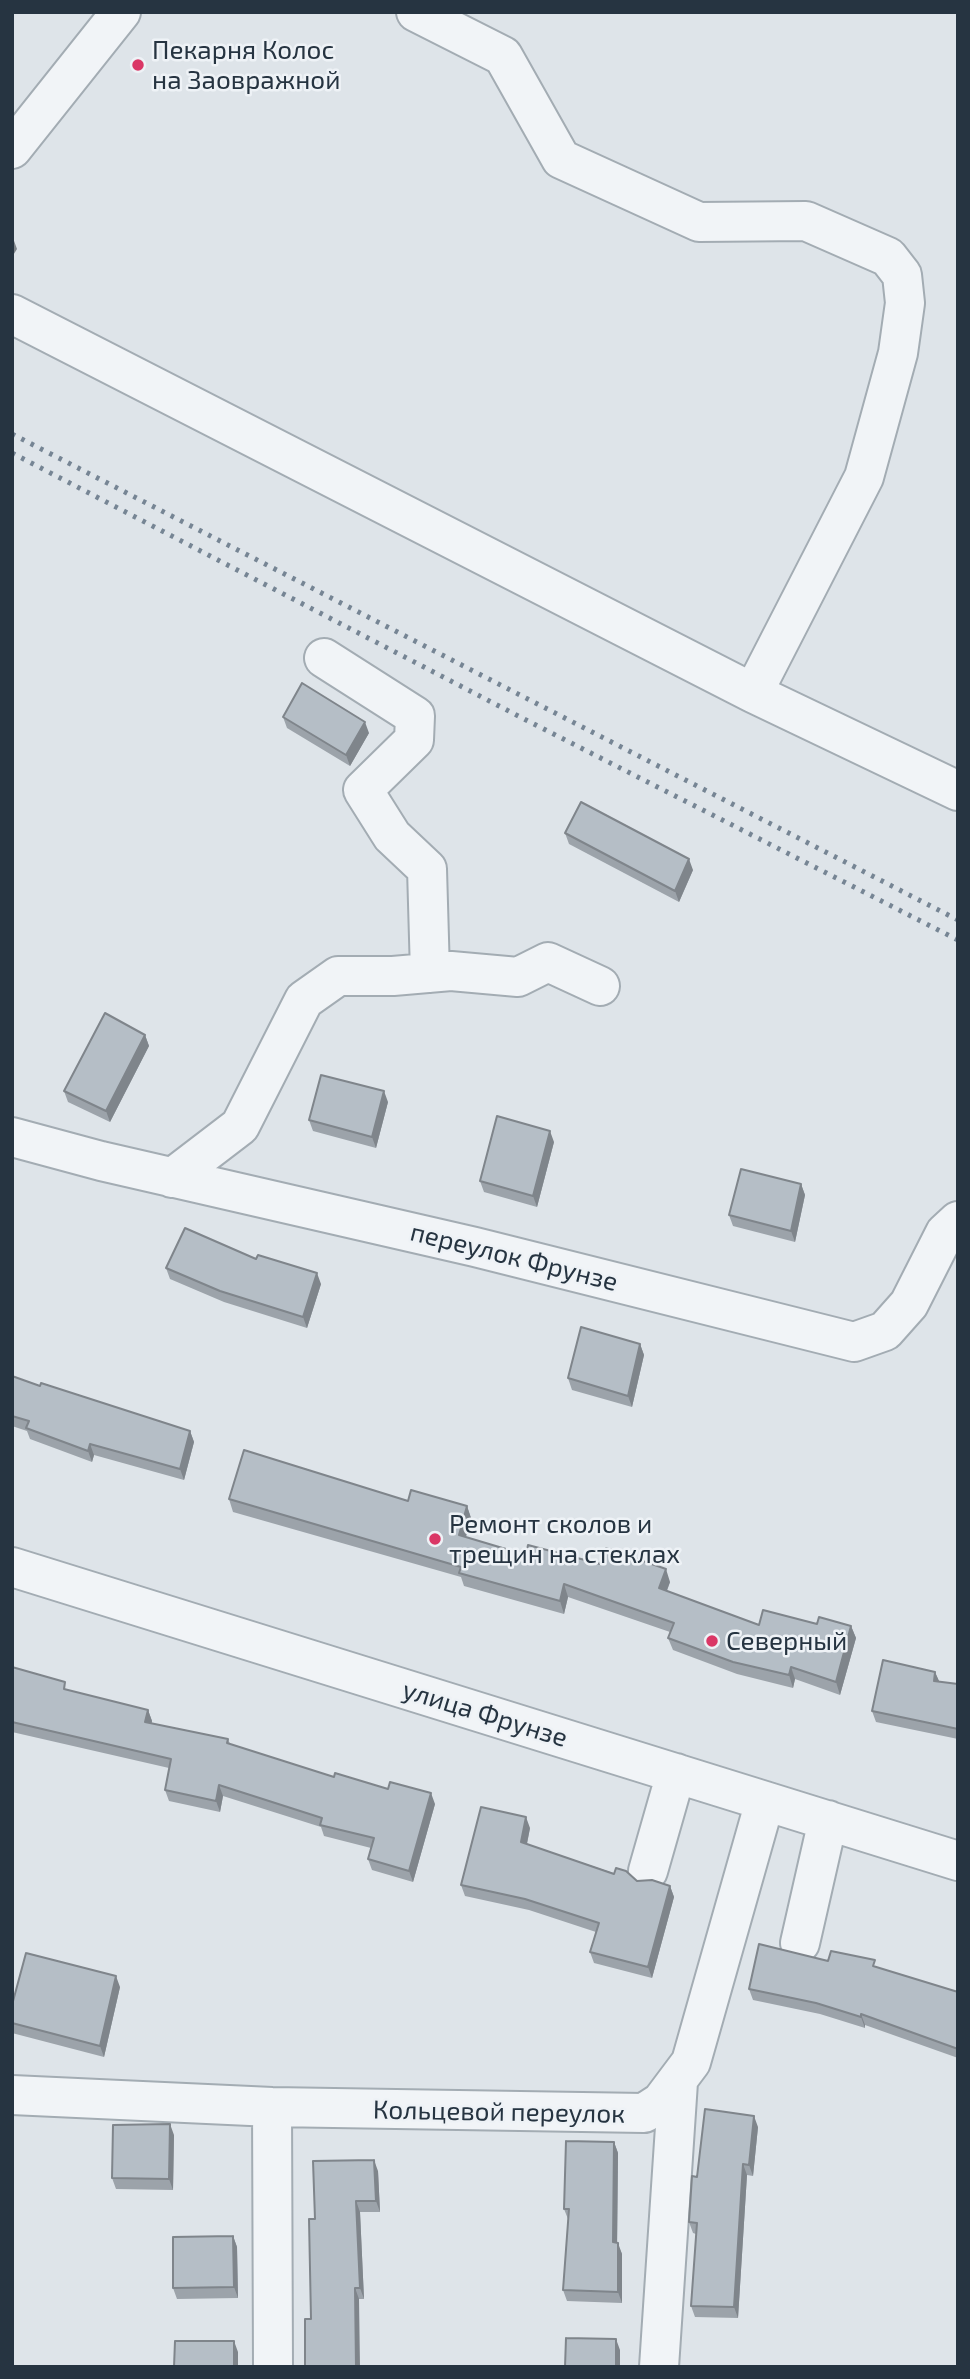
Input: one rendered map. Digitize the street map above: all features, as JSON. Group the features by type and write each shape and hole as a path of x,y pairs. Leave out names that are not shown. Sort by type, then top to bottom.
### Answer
{"street":[{"path":"12,149 121,12"},
{"path":"416,12 503,56 561,159 699,222 806,221 888,257 902,275 905,303 898,353 864,477 753,693"},
{"path":"12,314 753,693 958,791"},
{"path":"324,658 415,716 414,740 363,790 392,835 427,869 430,973"},
{"path":"172,1178 240,1126 304,1000 338,976 393,976 451,971 518,977 548,962 600,986"},
{"name":"переулок Фрунзе","path":"12,1137 172,1178 475,1247 854,1342 885,1331 909,1304 945,1233 958,1221"},
{"name":"улица Фрунзе","path":"12,1567 958,1861"},
{"path":"648,1871 676,1773"},
{"name":"Кольцевой переулок","path":"12,2095 272,2108 627,2115 644,2113 653,2108 678,2082 691,2062 765,1801"},
{"path":"800,1943 828,1820"},
{"path":"659,2367 678,2082"},
{"path":"272,2108 273,2367"}],"building":[{"path":"302,683 365,722 346,755 283,717"},
{"path":"581,802 689,859 675,891 565,833"},
{"path":"105,1013 145,1035 106,1111 64,1091"},
{"path":"321,1075 384,1091 372,1137 309,1120"},
{"path":"497,1116 550,1131 533,1196 480,1181"},
{"path":"741,1169 801,1184 791,1231 729,1215"},
{"path":"185,1228 256,1259 258,1255 317,1273 303,1317 220,1291 166,1268"},
{"path":"581,1327 640,1344 628,1396 568,1378"},
{"path":"12,1376 190,1431 180,1469 90,1444 88,1451 26,1428 29,1421 12,1416"},
{"path":"244,1450 408,1501 411,1490 467,1506 459,1535 526,1555 528,1545 600,1564 606,1548 666,1569 659,1588 759,1625 763,1610 817,1624 819,1617 851,1626 836,1682 791,1667 789,1675 733,1662 668,1638 674,1623 564,1584 560,1601 459,1573 461,1567 229,1499"},
{"path":"883,1660 935,1672 934,1681 958,1684 958,1729 872,1711"},
{"path":"12,1667 65,1682 64,1689 148,1710 145,1722 228,1739 227,1743 334,1777 335,1773 388,1789 390,1782 431,1793 409,1871 368,1859 374,1838 320,1825 322,1818 219,1785 216,1801 165,1790 171,1759 12,1722"},
{"path":"481,1807 526,1817 521,1842 614,1874 616,1868 626,1871 637,1881 652,1880 670,1886 648,1967 590,1952 599,1923 525,1899 461,1885"},
{"path":"759,1944 828,1961 831,1951 875,1960 873,1966 958,1992 958,2049 861,2014 861,2017 816,2003 749,1989"},
{"path":"26,1953 116,1976 100,2046 12,2023 12,2005"},
{"path":"705,2109 754,2116 749,2165 743,2164 734,2307 691,2306 697,2223 689,2222 692,2176 697,2177"},
{"path":"170,2124 169,2179 112,2178 113,2125"},
{"path":"566,2141 614,2142 613,2242 618,2243 618,2292 563,2290 569,2209 564,2209"},
{"path":"374,2160 376,2201 356,2201 360,2288 355,2288 356,2367 305,2367 305,2319 311,2319 309,2219 315,2219 313,2161"},
{"path":"233,2236 234,2287 173,2288 173,2237"},
{"path":"566,2338 616,2339 616,2367 565,2367"},
{"path":"175,2341 234,2341 234,2367 174,2367"}],"railway":[{"path":"12,434 958,920"},
{"path":"12,453 526,720 958,940"}],"place":[{"name":"Пекарня Колос на Заовражной","path":"138,65"},
{"name":"Ремонт сколов и трещин на стеклах","path":"435,1539"},
{"name":"Северный","path":"712,1641"}]}
